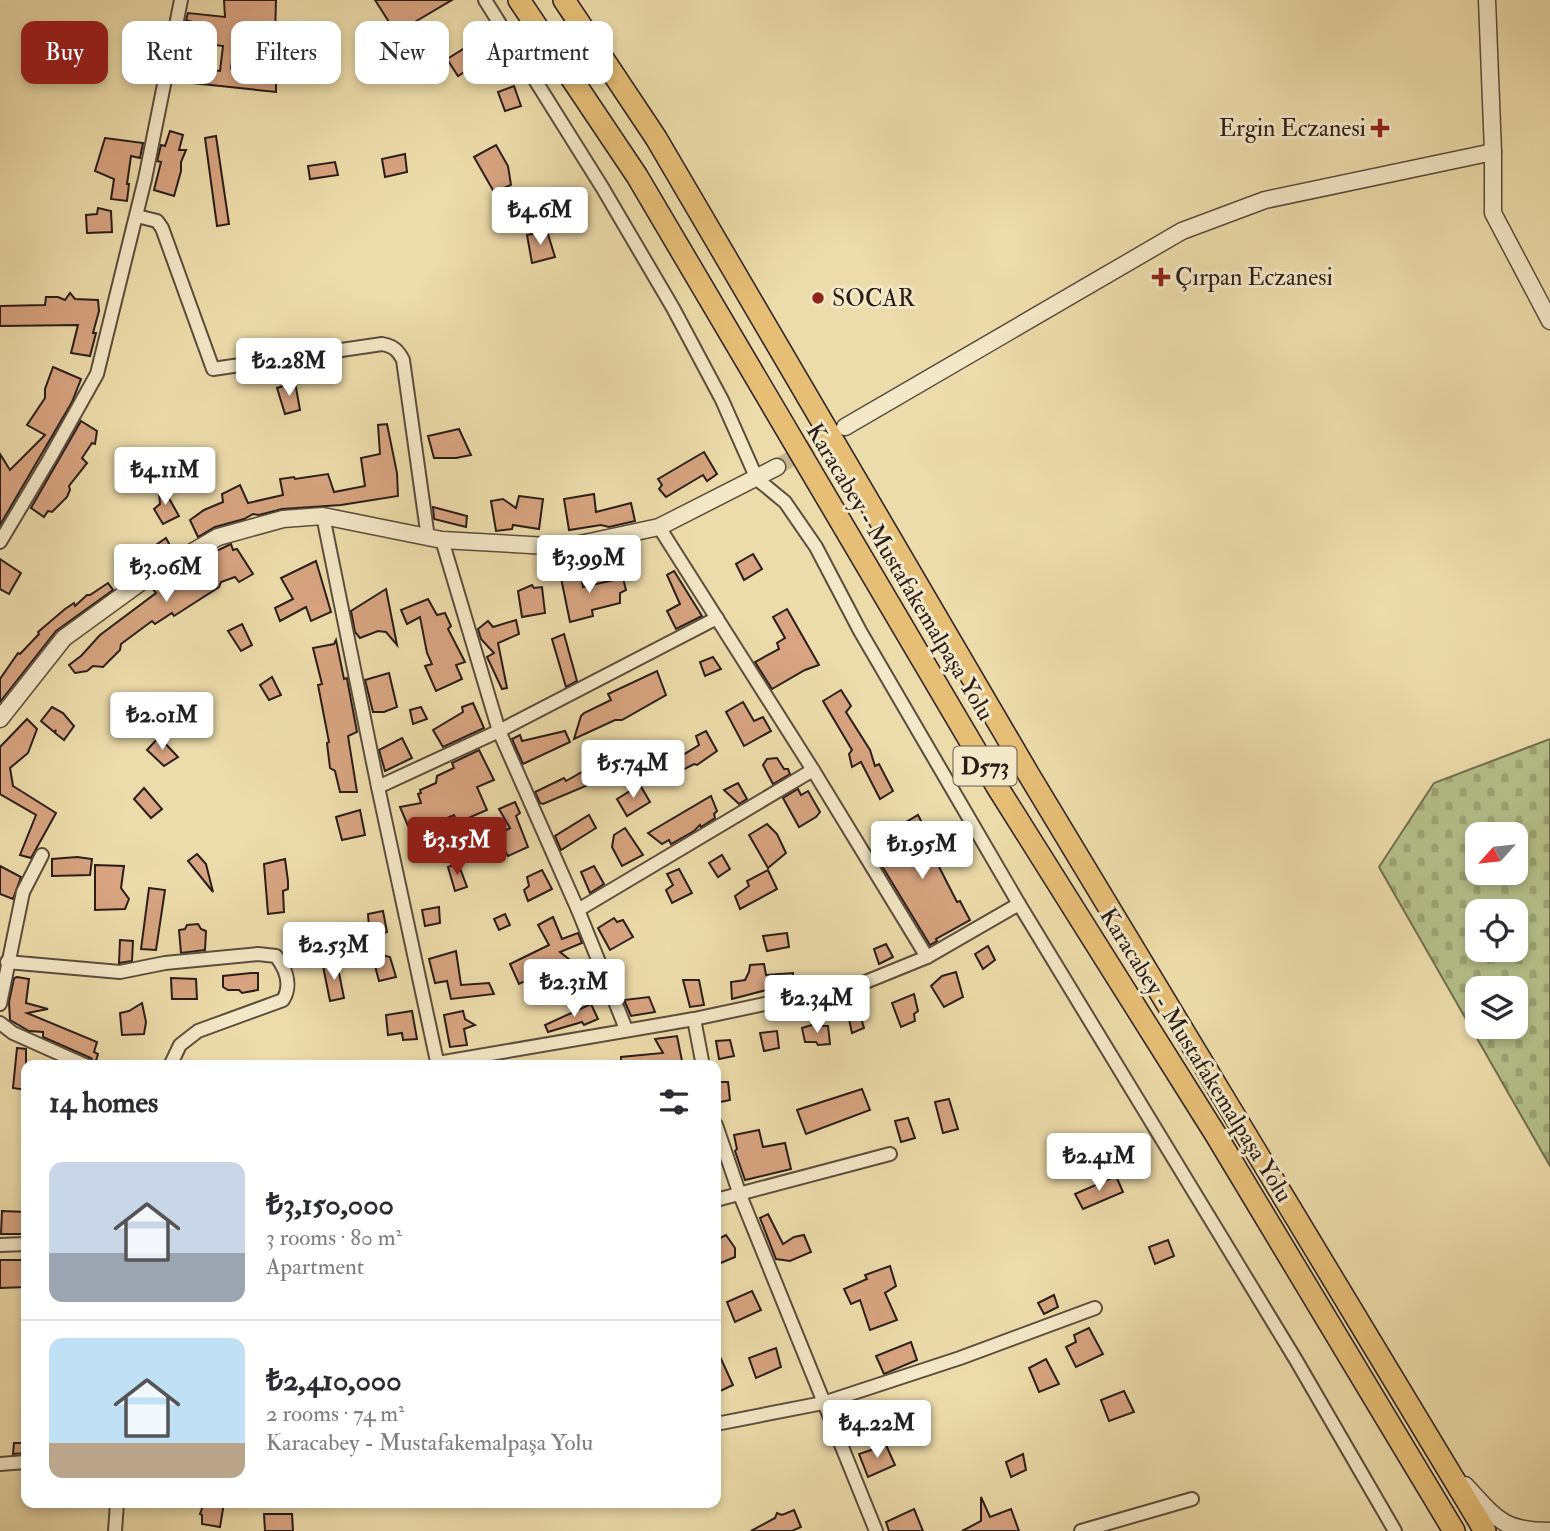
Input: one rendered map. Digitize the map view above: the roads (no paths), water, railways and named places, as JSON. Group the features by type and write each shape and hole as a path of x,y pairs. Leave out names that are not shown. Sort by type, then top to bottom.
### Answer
{"highway":[{"name":"Karacabey - Mustafakemalpaşa Yolu","path":"519,0 637,176 996,785 1216,1135 1454,1531"},
{"name":"Karacabey - Mustafakemalpaşa Yolu","path":"565,0 656,138 1029,775 1485,1531"}],"street":[{"path":"0,542 97,374 137,216 181,0"},
{"path":"485,0 602,187 673,308 722,400 757,478 785,502 816,547 860,631 1019,904 1296,1360 1395,1531"},
{"path":"1487,0 1493,214 1550,321"},
{"path":"845,427 1182,232 1265,201 1493,152"},
{"path":"137,216 157,220 162,228 213,369 382,344 399,353 403,360 435,539 499,731 579,910 626,1029"},
{"path":"0,719 64,638 141,582 218,537 283,519 323,516 435,539 566,547 659,527 777,467"},
{"path":"323,516 437,1060"},
{"path":"659,527 813,770 927,957"},
{"path":"378,787 499,731 717,618"},
{"path":"579,910 813,770"},
{"path":"0,1004 23,892 42,855"},
{"path":"464,1060 694,1019 863,984 927,957 1019,904"},
{"path":"7,962 120,972 164,963 258,954 276,956 285,967 288,991 283,1000 198,1031 180,1045 173,1060"},
{"path":"694,1019 703,1060"},
{"path":"0,1023 13,1033 74,1060"},
{"path":"721,1140 740,1195 876,1531"},
{"path":"721,1199 890,1154"},
{"path":"0,1245 21,1244"},
{"path":"721,1423 823,1403 960,1358 1095,1308"},
{"path":"0,1464 21,1462"},
{"path":"1447,1465 1497,1520 1523,1531 1550,1531"},
{"path":"1426,1483 1441,1531"},
{"path":"1081,1531 1192,1499"},
{"path":"115,1531 117,1508"}],"tunnel":[{"path":"777,467 840,430"}],"place":[{"name":"Ergin Eczanesi","path":"1380,128"},
{"name":"Çırpan Eczanesi","path":"1161,277"},
{"name":"SOCAR","path":"818,298"}]}
